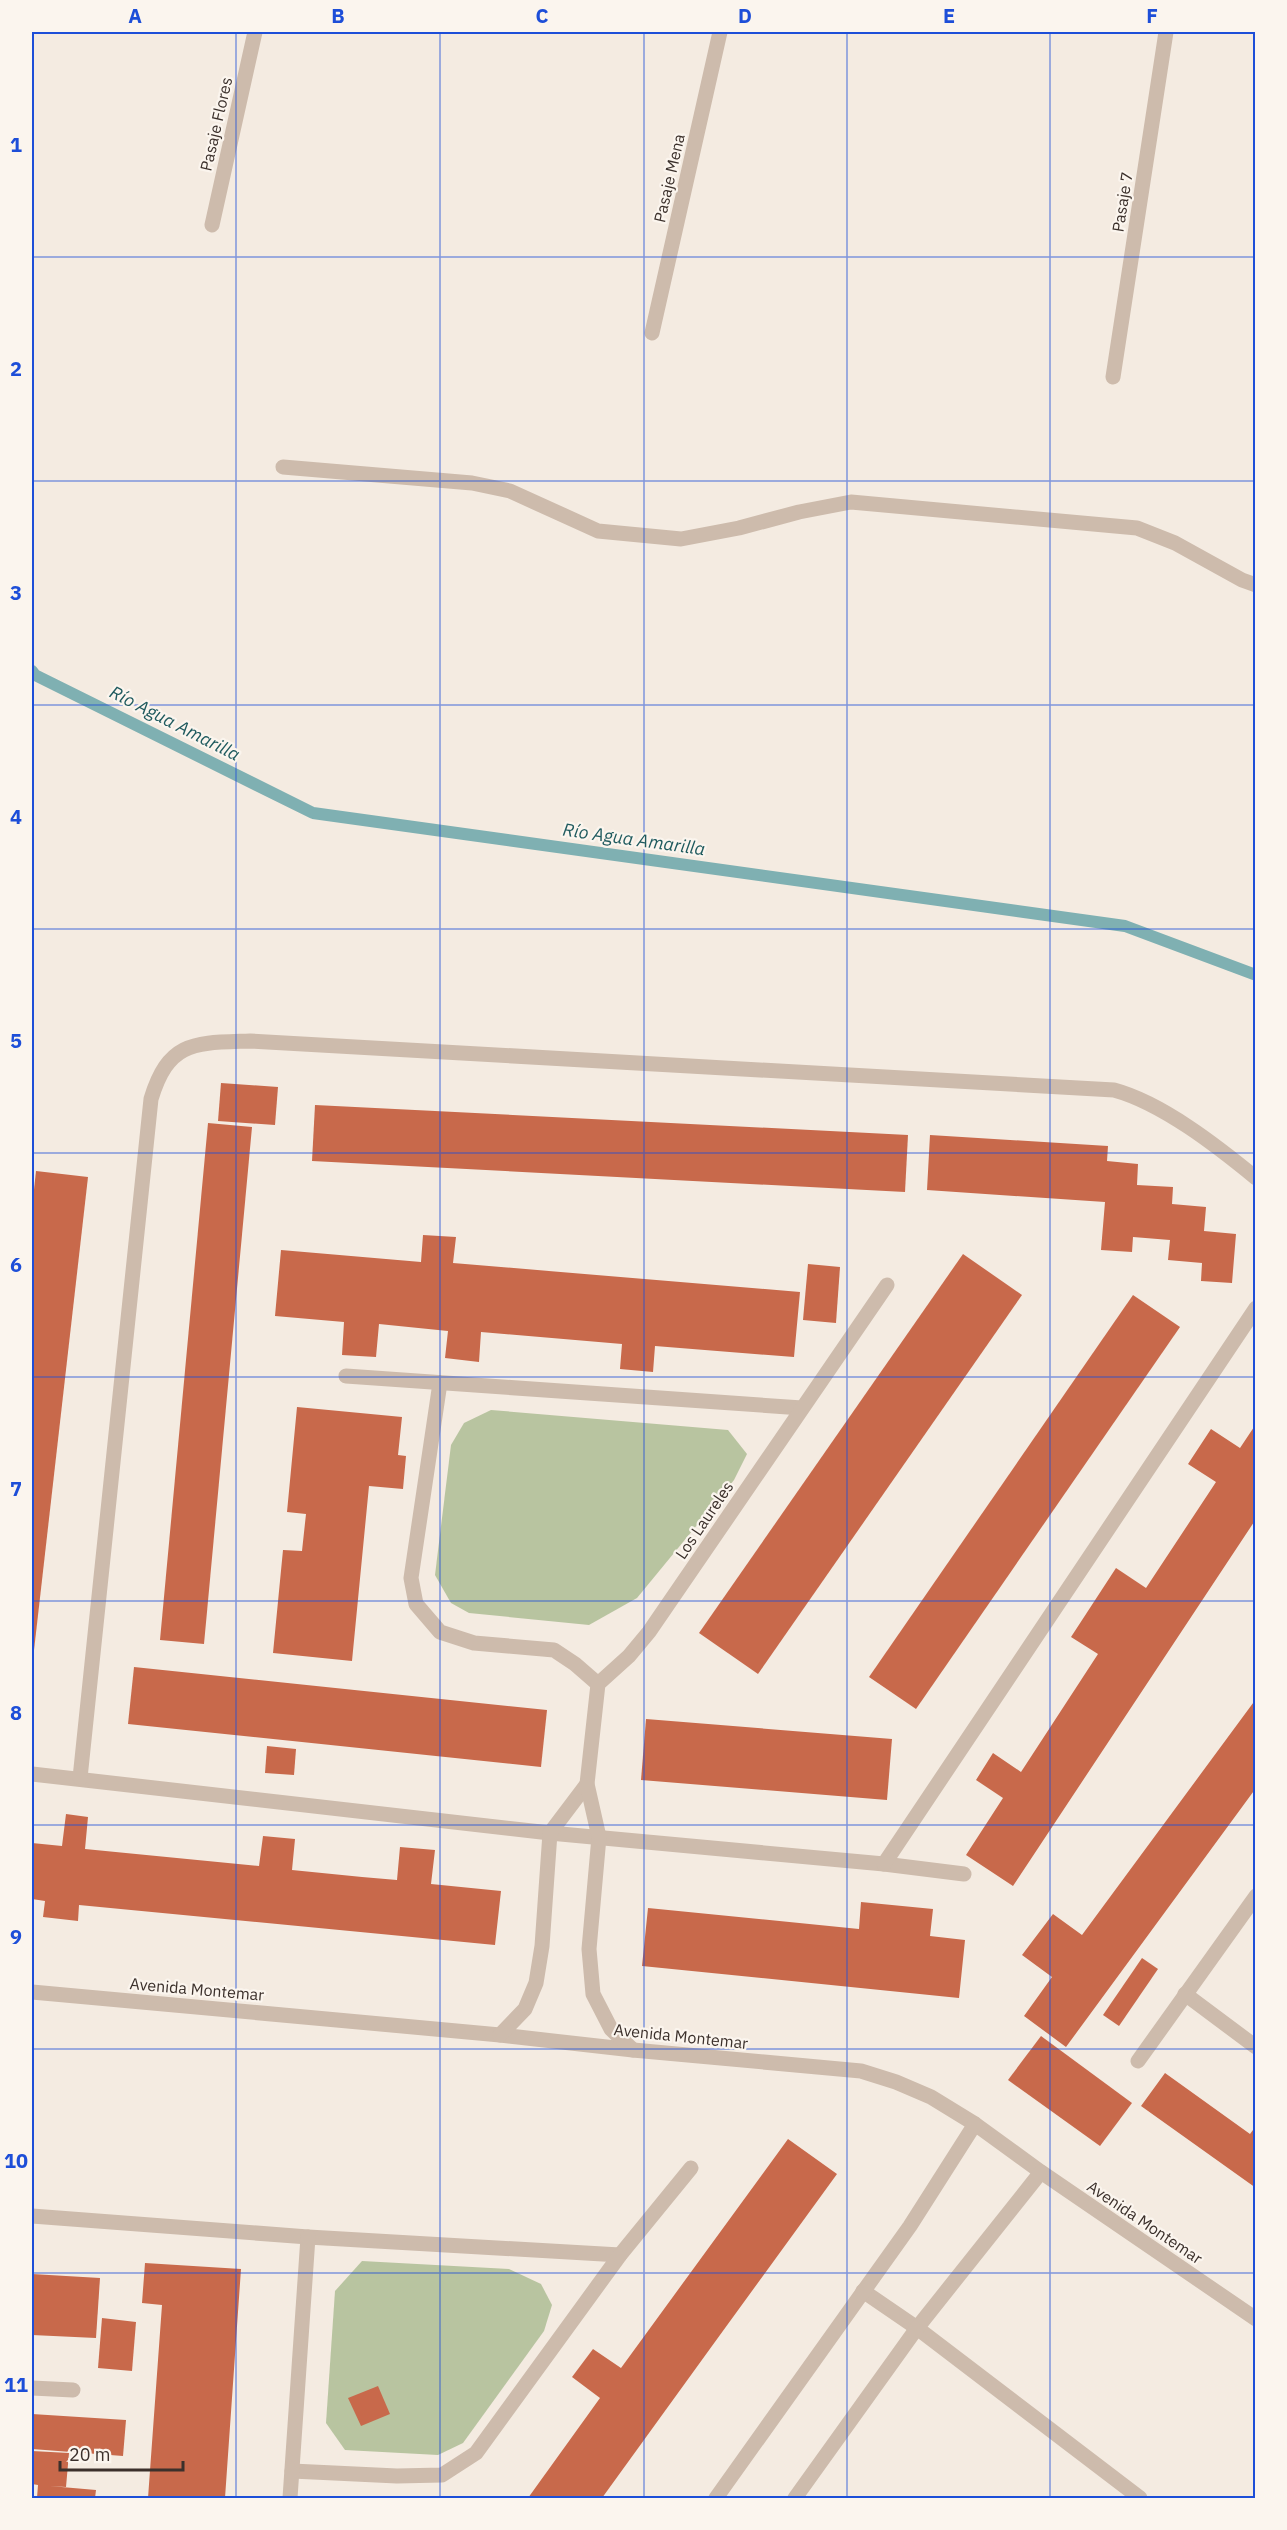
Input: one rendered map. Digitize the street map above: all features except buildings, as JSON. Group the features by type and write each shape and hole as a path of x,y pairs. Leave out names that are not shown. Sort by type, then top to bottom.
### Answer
{"street":[{"name":"Pasaje Flores","path":"212,225 255,32"},
{"name":"Pasaje Mena","path":"652,333 720,32"},
{"name":"Pasaje 7","path":"1113,377 1166,32"},
{"path":"283,467 472,483 510,491 598,531 681,539 851,502 1137,528 1175,543 1242,580 1256,585"},
{"path":"80,1778 151,1099 158,1076 168,1062 173,1056 192,1046 250,1041 1114,1090 1134,1096 1168,1115 1256,1178"},
{"name":"Los Laureles","path":"598,1684 629,1656 649,1632 886,1284"},
{"path":"884,1864 1256,1308"},
{"path":"346,1376 802,1408"},
{"path":"440,1383 411,1578 416,1604 440,1632 474,1643 554,1650 598,1684 587,1784 599,1837 589,1949 593,1994 611,2029 633,2050"},
{"path":"32,1774 550,1833 884,1864 964,1874"},
{"path":"500,2034 525,2009 536,1983 542,1946 550,1833 587,1784"},
{"path":"1138,2061 1256,1896"},
{"name":"Avenida Montemar","path":"32,1992 500,2034 633,2050 861,2071 896,2082 931,2097 975,2124 1041,2172 1256,2319"},
{"path":"1185,1994 1256,2047"},
{"path":"716,2499 910,2226 975,2124"},
{"path":"292,2471 397,2476 442,2475 476,2453 620,2255 691,2169"},
{"path":"795,2499 917,2328 1041,2172"},
{"path":"32,2216 308,2237 620,2255"},
{"path":"290,2499 308,2237"},
{"path":"863,2291 917,2328 1140,2499"},
{"path":"32,2388 73,2390"}],"green space":[{"path":"491,1410 728,1430 747,1454 734,1480 637,1598 589,1625 469,1613 451,1603 435,1575 451,1445 464,1423"},
{"path":"362,2261 509,2269 541,2284 552,2305 544,2331 463,2443 438,2455 345,2450 326,2423 335,2291"}],"waterway":[{"name":"Río Agua Amarilla","path":"32,671 35,675 313,813 1125,926 1256,975"}]}
